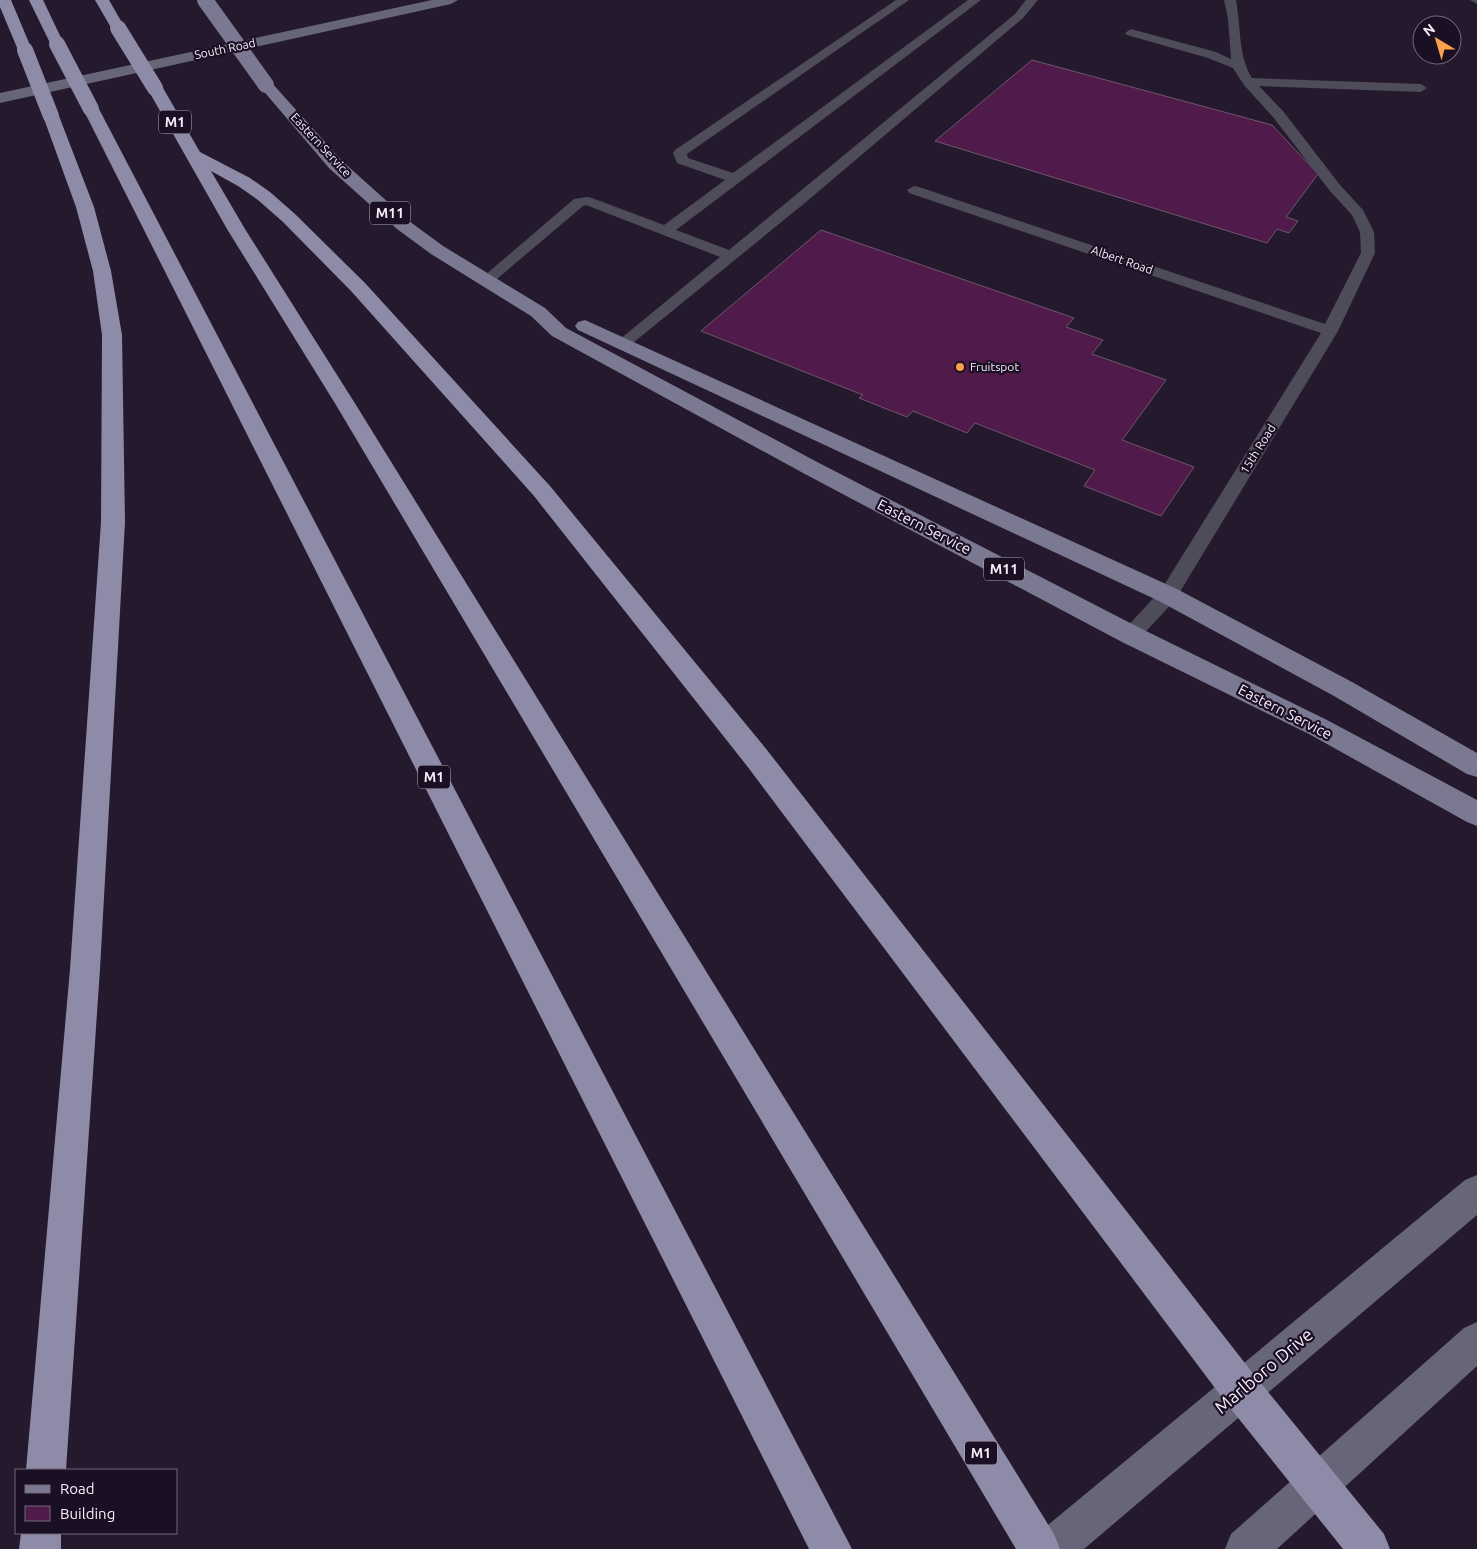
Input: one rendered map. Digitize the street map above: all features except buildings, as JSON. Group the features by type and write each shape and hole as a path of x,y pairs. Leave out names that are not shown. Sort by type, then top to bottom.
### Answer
{"highway":[{"path":"4,0 85,207 102,272 112,335 113,360 113,522 85,969 46,1469"},
{"name":"M1","path":"36,0 831,1549"},
{"name":"M1","path":"102,0 196,156 236,229 356,422 1039,1549"},
{"path":"196,156 244,182 264,196 289,218 365,294 542,490 757,758 1241,1390 1319,1485 1368,1549"},
{"path":"40,1549 41,1534"}],"main road":[{"name":"Eastern Service","path":"205,0 266,85 335,164 403,225 437,250 538,312 559,332 811,468 1131,635 1318,727 1477,814"},
{"name":"Eastern Service","path":"538,312 576,322 1168,595 1343,689 1477,766"}],"street":[{"name":"South Road","path":"213,36 387,0"},
{"name":"South Road","path":"0,98 128,68 451,0"},
{"path":"17,80 150,50"},
{"name":"Marlboro Drive","path":"1052,1549 1477,1192"},
{"path":"1246,1549 1477,1341"}],"lane":[{"path":"734,178 689,164 682,160 680,153 903,0"},
{"path":"666,231 734,178 975,0"},
{"path":"622,344 898,118 1019,16 1032,0"},
{"path":"1230,0 1234,19 1238,66 1248,82 1421,88"},
{"path":"1131,34 1212,55 1238,66"},
{"name":"15th Road","path":"1131,635 1168,595 1330,330 1368,253 1367,232 1358,213 1335,188 1278,114 1248,82"},
{"name":"Albert Road","path":"914,190 1330,330"},
{"path":"486,281 579,202 587,201 730,256"}],"place":[{"name":"Fruitspot","path":"960,367"}]}
